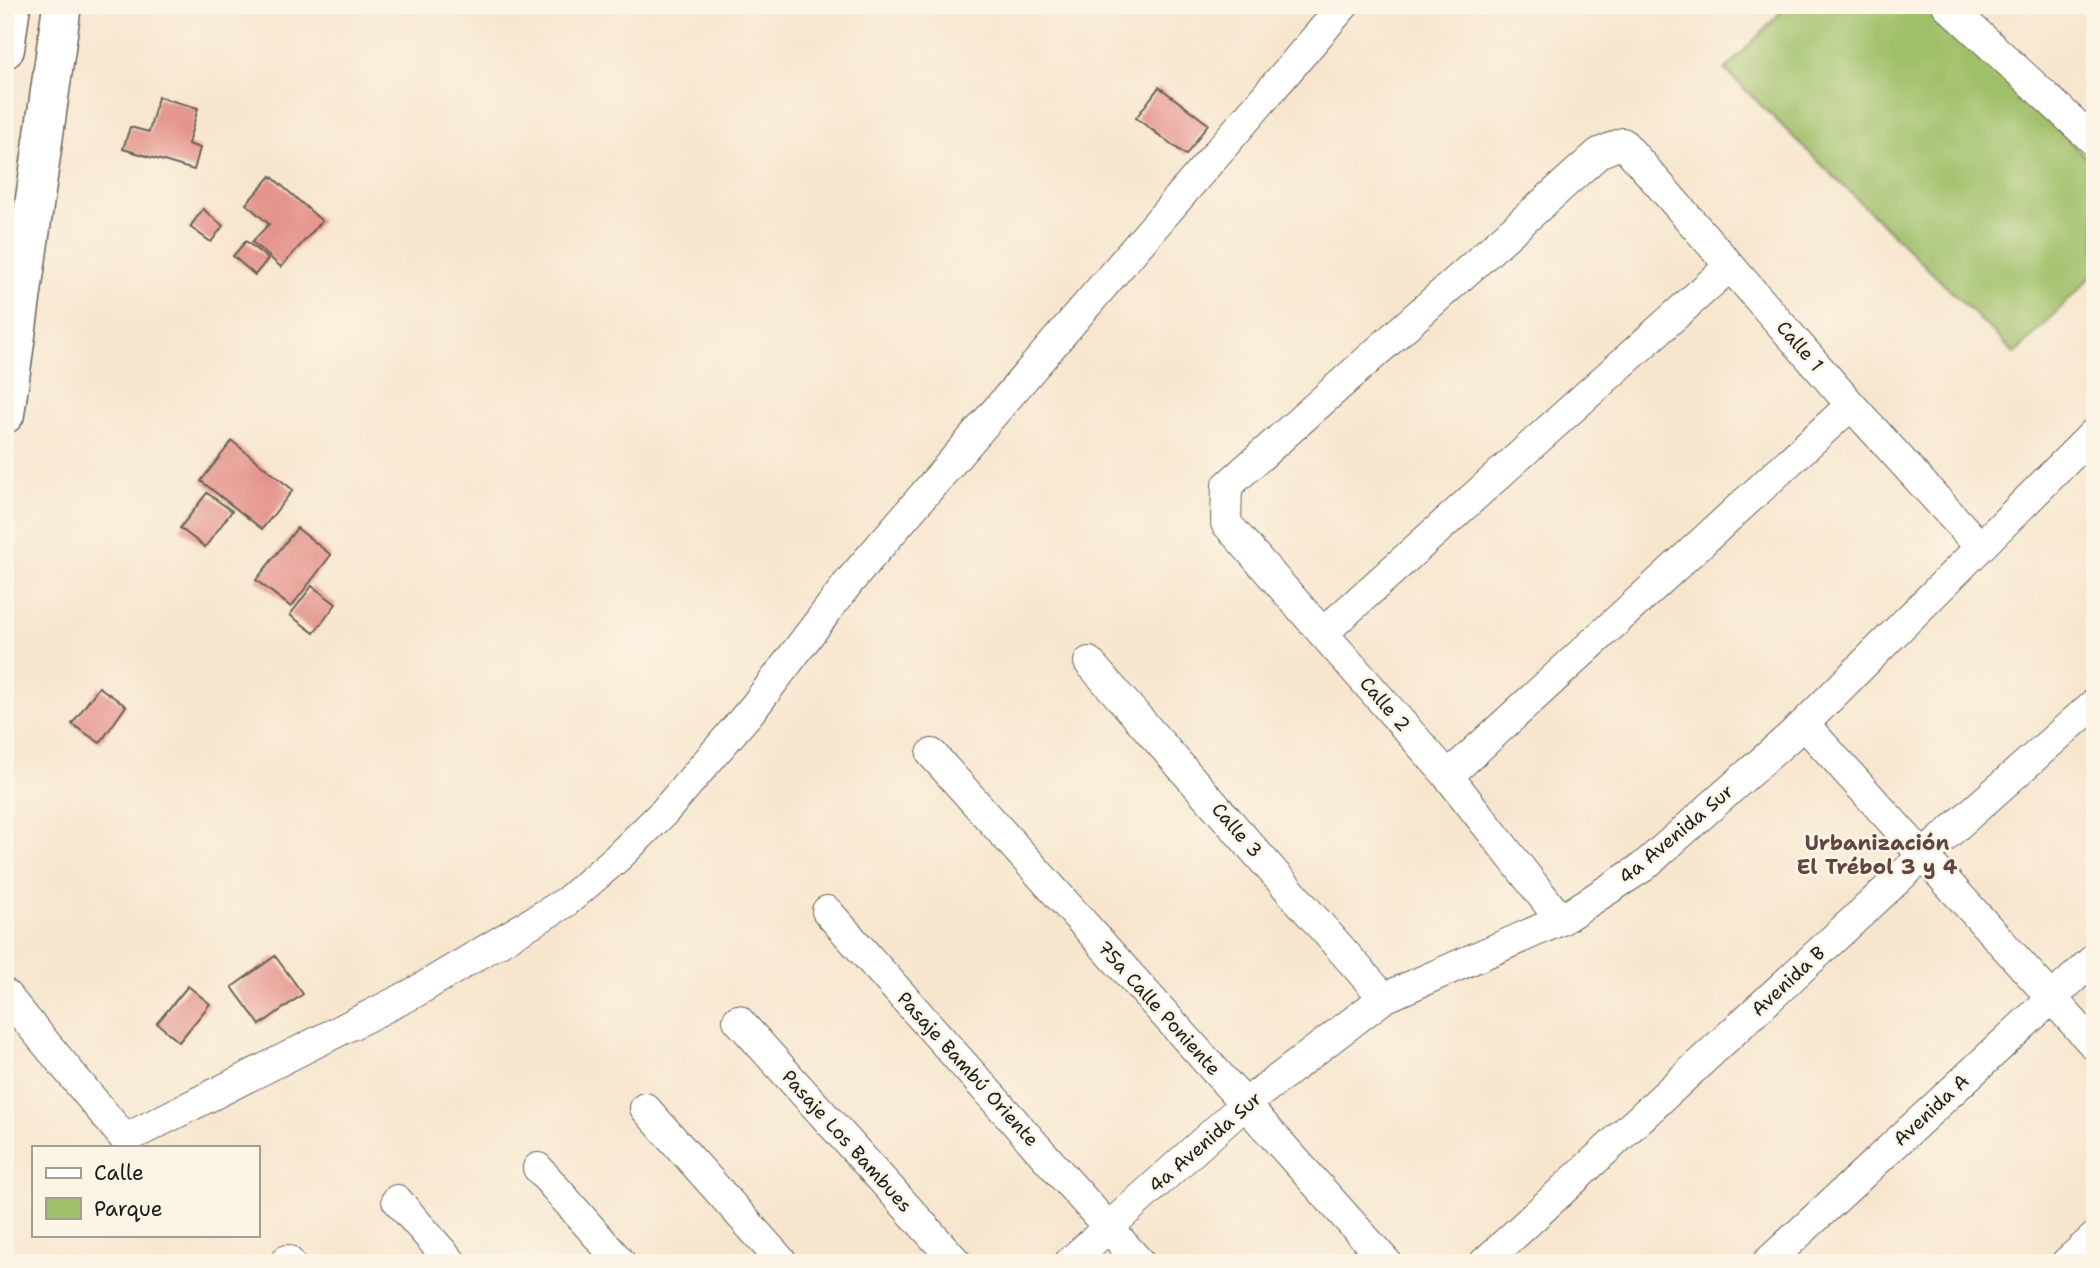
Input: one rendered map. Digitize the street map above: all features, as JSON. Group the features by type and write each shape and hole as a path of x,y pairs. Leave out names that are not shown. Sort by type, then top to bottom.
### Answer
{"highway":[{"path":"5,49 11,5"},
{"path":"5,414 62,5"}],"street":[{"path":"5,994 125,1139 412,994 566,902 664,812 754,707 849,582 1344,5"},
{"path":"1947,5 2095,142"},
{"name":"Calle 1","path":"1227,486 1599,153 1623,143 1851,405 1980,547"},
{"path":"1324,634 1730,266"},
{"path":"1448,776 1851,405"},
{"name":"4a Avenida Sur","path":"1069,1263 1245,1104 1384,998 1560,920 1643,867 1804,724 2095,432"},
{"name":"Calle 2","path":"1227,486 1226,523 1448,776 1560,920"},
{"name":"Calle 3","path":"1089,662 1384,998"},
{"name":"Avenida B","path":"1484,1263 1924,855 2095,703"},
{"path":"1804,724 2095,1046"},
{"name":"75a Calle Poniente","path":"932,754 1387,1263"},
{"name":"Pasaje Bambú Oriente","path":"827,911 1140,1263"},
{"name":"Avenida A","path":"1767,1263 2095,958"},
{"name":"Pasaje Los Bambues","path":"738,1020 957,1263"},
{"path":"645,1108 783,1263"},
{"path":"538,1168 621,1263"},
{"path":"397,1200 452,1263"},
{"path":"2066,1263 2095,1237"}],"green space":[{"path":"1788,5 1931,5 2095,166 2095,273 2015,354 1725,70"}],"building":[{"path":"1159,87 1208,124 1186,155 1136,118"},
{"path":"158,97 198,108 188,144 200,148 194,170 123,149 130,127 149,132"},
{"path":"271,176 322,221 281,267 252,242 269,224 246,204"},
{"path":"203,209 223,226 211,242 190,227"},
{"path":"246,241 268,259 255,275 233,256"},
{"path":"232,441 293,490 262,529 201,481"},
{"path":"207,493 232,511 205,547 180,528"},
{"path":"297,528 331,555 291,607 256,580"},
{"path":"312,586 336,604 314,633 290,615"},
{"path":"99,687 126,706 100,743 72,724"},
{"path":"275,956 303,994 260,1025 232,987"},
{"path":"188,986 210,1004 179,1042 157,1023"}],"district":[{"name":"Urbanización El Trébol 3 y 4","path":"1877,855"}]}
